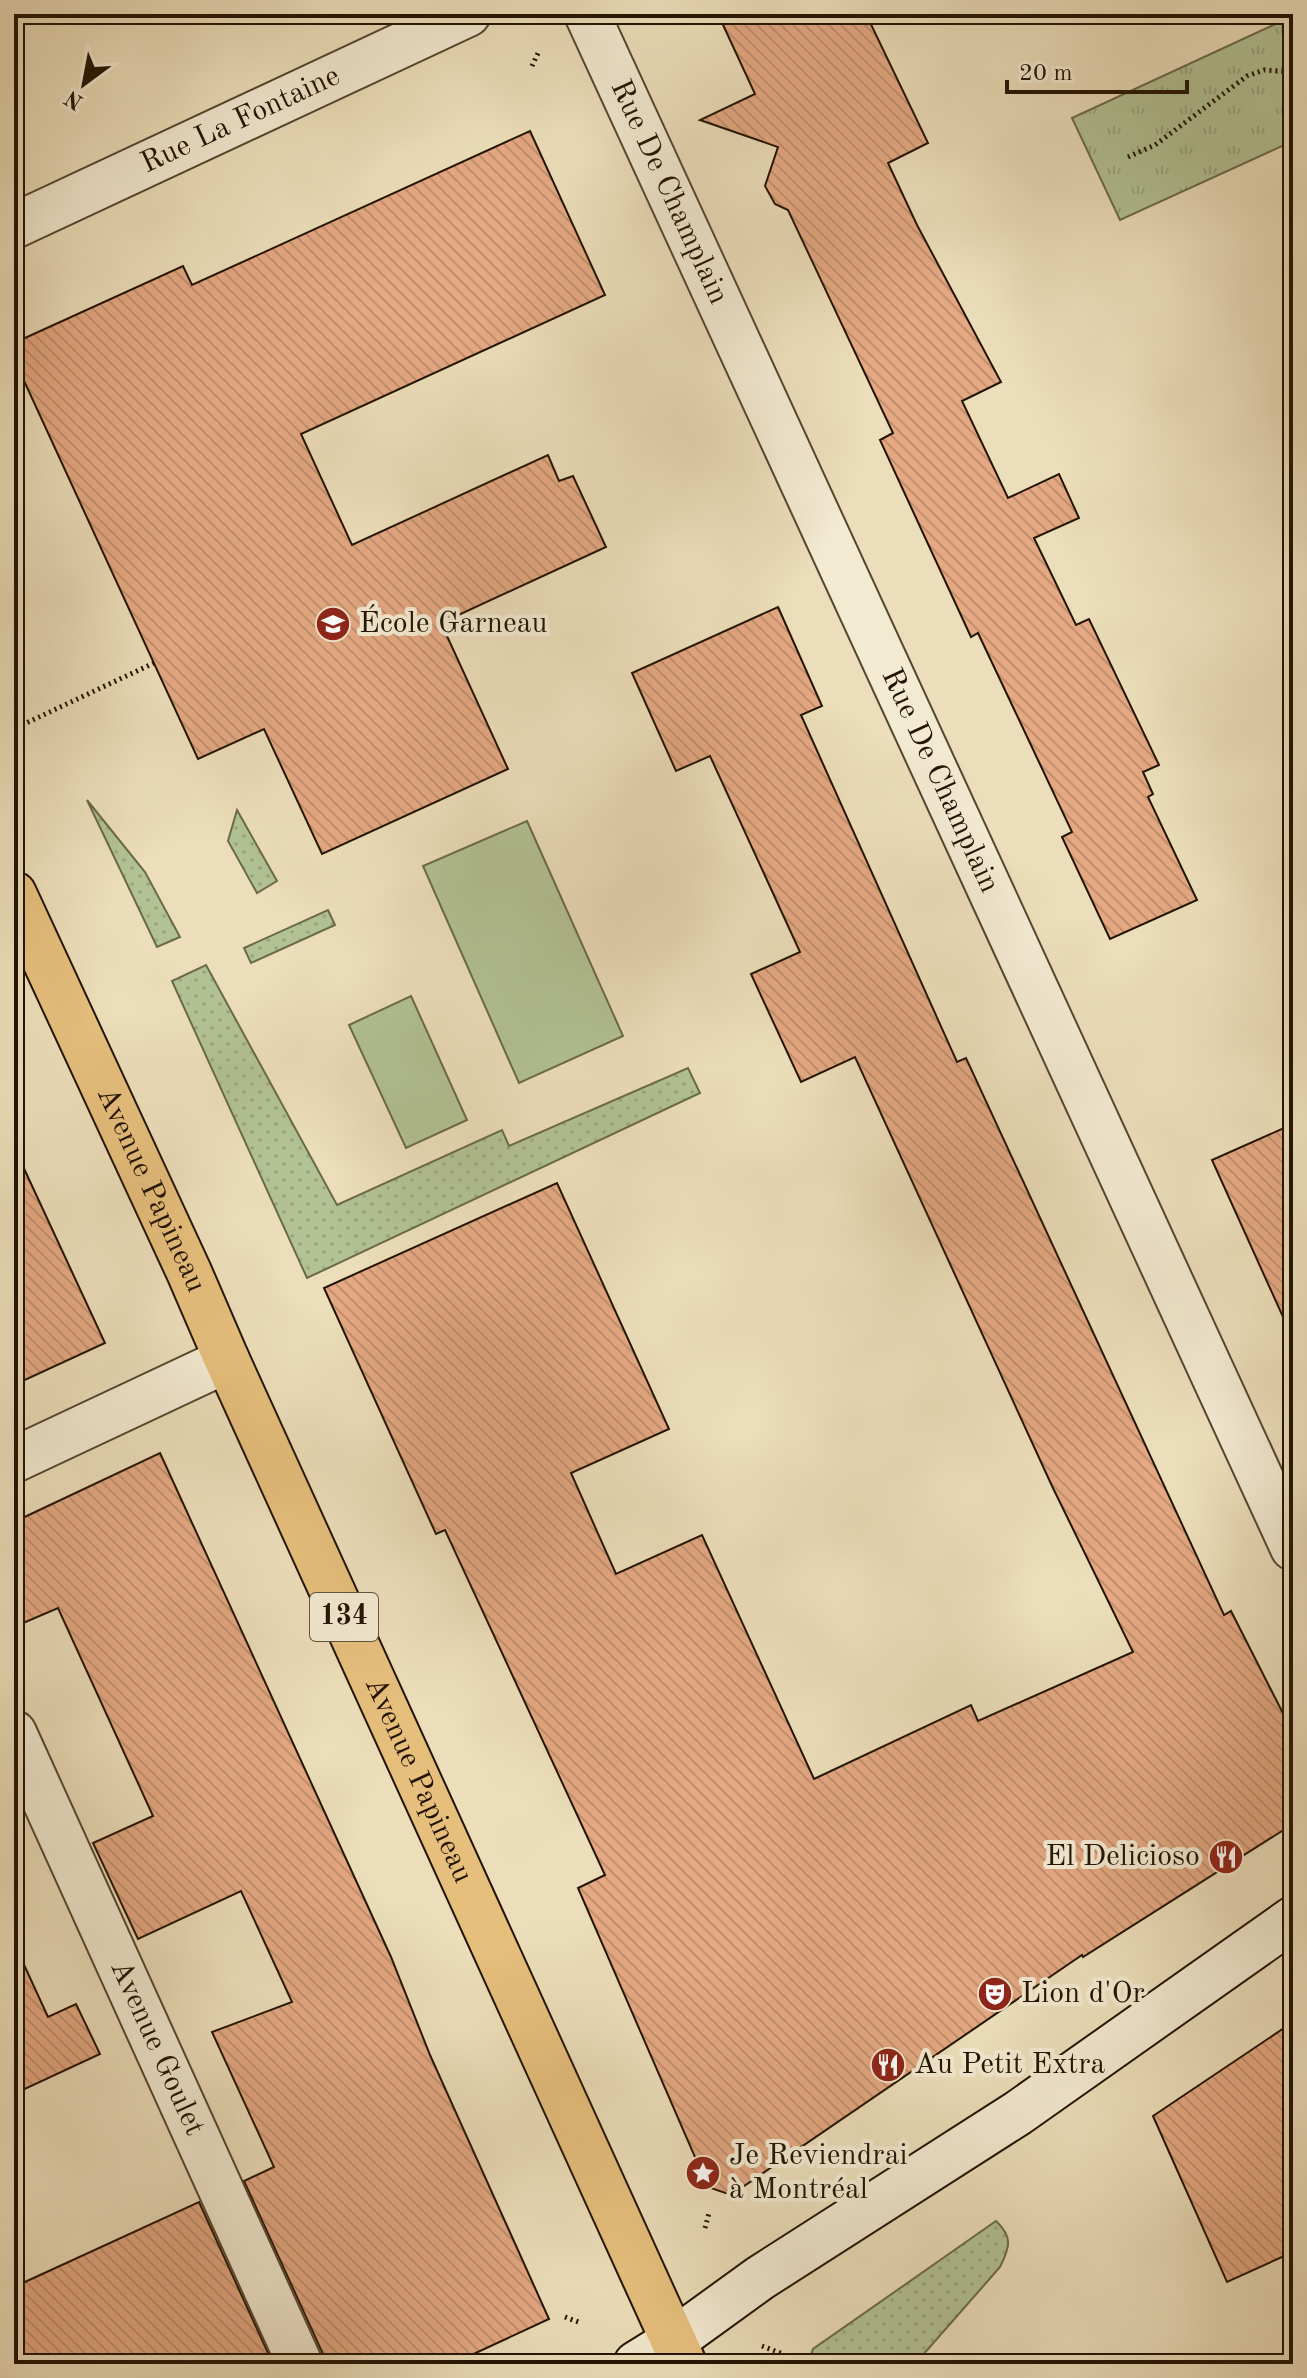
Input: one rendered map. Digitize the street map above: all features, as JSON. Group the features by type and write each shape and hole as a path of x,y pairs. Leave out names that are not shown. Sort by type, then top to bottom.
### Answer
{"main road":[{"name":"Avenue Papineau","path":"14,893 678,2353"}],"street":[{"name":"Rue La Fontaine","path":"14,226 468,14"},
{"name":"Rue De Champlain","path":"587,14 1293,1548"},
{"path":"14,1460 227,1360"},
{"name":"Avenue Goulet","path":"14,1733 300,2364"},
{"path":"636,2364 678,2353 760,2278 1018,2113 1293,1919"}],"path":[{"path":"532,66 539,51"},
{"path":"1128,157 1155,145 1247,76 1264,70 1293,72"},
{"path":"22,725 154,663"},
{"path":"705,2228 709,2213"},
{"path":"565,2317 581,2323"},
{"path":"762,2346 783,2354"}],"green space":[{"path":"1293,16 1293,141 1120,220 1072,118"},
{"path":"87,800 145,872 180,937 157,947"},
{"path":"237,810 277,881 257,893 228,841"},
{"path":"527,821 623,1036 519,1083 423,866"},
{"path":"328,910 335,925 251,963 244,948"},
{"path":"206,965 337,1205 502,1130 509,1146 688,1068 700,1093 307,1278 172,981"},
{"path":"411,996 467,1120 406,1148 349,1025"},
{"path":"996,2221 1008,2242 1000,2267 915,2364 808,2364 813,2349"}],"building":[{"path":"718,14 866,14 928,143 888,163 917,225 1001,382 962,401 1008,498 1059,474 1079,518 1034,538 1076,625 1089,619 1159,765 1143,772 1153,794 1148,797 1197,900 1110,939 1062,837 1072,832 978,633 971,637 880,440 893,433 788,210 775,204 765,186 778,147 700,120 755,94"},
{"path":"530,131 605,295 301,434 352,545 548,455 559,481 573,476 606,547 441,623 508,769 322,854 264,729 198,759 14,359 14,343 183,266 192,285"},
{"path":"778,607 822,706 801,715 957,1062 966,1058 1224,1615 1231,1611 1293,1733 1293,1824 1082,1955 731,2195 708,2187 578,1888 605,1875 445,1530 436,1534 324,1288 557,1183 669,1429 571,1473 616,1574 702,1535 814,1779 971,1705 978,1721 1133,1652 1052,1486 855,1057 801,1082 751,974 800,952 710,756 676,771 632,673"},
{"path":"1293,1124 1293,1339 1212,1160"},
{"path":"14,1147 105,1343 14,1385"},
{"path":"160,1453 391,1957 430,2055 549,2319 452,2364 325,2364 244,2181 274,2167 212,2032 292,2002 241,1891 138,1939 93,1843 153,1816 58,1608 14,1627 14,1522"},
{"path":"14,1943 48,2017 76,2004 100,2054 14,2094"},
{"path":"1293,2022 1293,2252 1227,2282 1153,2116"},
{"path":"199,2202 273,2364 14,2364 14,2287"}],"place":[{"name":"École Garneau","path":"333,624"},
{"name":"El Delicioso","path":"1226,1857"},
{"name":"Lion d'Or","path":"995,1994"},
{"name":"Au Petit Extra","path":"888,2065"},
{"name":"Je Reviendrai à Montréal","path":"703,2173"}]}
